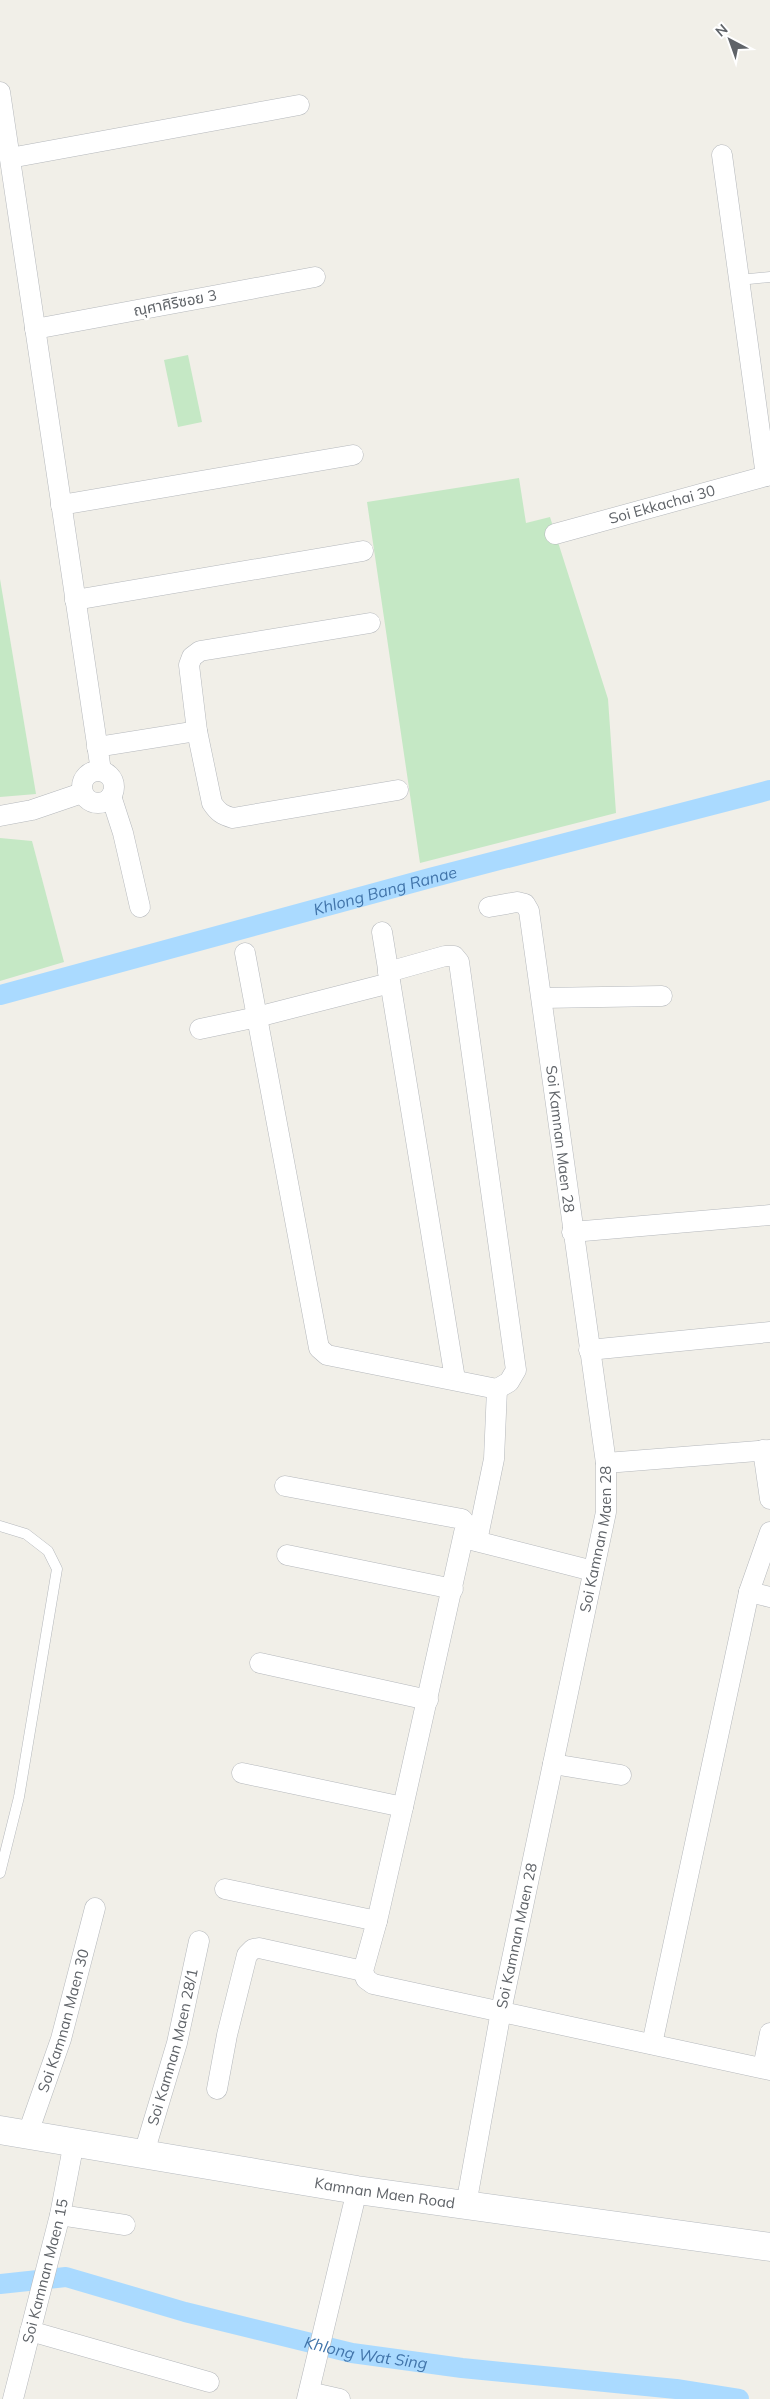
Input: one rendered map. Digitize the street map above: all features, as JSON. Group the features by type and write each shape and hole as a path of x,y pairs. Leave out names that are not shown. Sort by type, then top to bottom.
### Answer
{"street":[{"path":"0,92 101,771 112,781 111,796 124,833 140,907"},
{"path":"10,158 300,105"},
{"path":"722,155 768,476"},
{"name":"ณุศาศิริซอย 3","path":"35,329 315,277"},
{"path":"61,505 353,455"},
{"name":"Soi Ekkachai 30","path":"555,534 768,476"},
{"path":"76,600 363,551"},
{"path":"370,623 200,651 192,657 189,665 196,731 212,803 217,812 225,816 233,818 398,790"},
{"path":"97,747 196,731"},
{"path":"82,793 84,779 91,772 101,771"},
{"path":"82,793 94,803 103,802 111,796"},
{"path":"0,816 32,810 82,793"},
{"name":"Soi Kamnan Maen 28","path":"466,2205 501,2011 606,1512 606,1463 572,1232 529,911 525,904 517,902 489,907"},
{"path":"382,932 455,1379"},
{"path":"200,1029 258,1017 389,977 445,956 454,956 459,962 516,1370 509,1382 497,1388 327,1355 319,1348 258,1017 245,954"},
{"path":"542,998 662,996"},
{"path":"572,1232 770,1215"},
{"path":"589,1350 770,1332"},
{"path":"497,1388 494,1459 471,1540 453,1589 377,1921 363,1971 366,1979 373,1984 766,2069 770,2033"},
{"path":"606,1463 767,1450 770,1498"},
{"path":"285,1486 462,1519 466,1524 471,1540"},
{"path":"652,2044 749,1592 770,1532"},
{"path":"471,1540 593,1571"},
{"path":"287,1555 453,1589"},
{"path":"749,1592 770,1597"},
{"path":"260,1662 428,1700"},
{"path":"553,1764 622,1775"},
{"path":"242,1772 403,1807"},
{"path":"225,1889 377,1921"},
{"name":"Soi Kamnan Maen 30","path":"28,2133 61,2039 95,1908"},
{"name":"Soi Kamnan Maen 28/1","path":"144,2153 176,2044 199,1941"},
{"path":"217,2089 227,2035 247,1955 253,1950 258,1948 363,1971"},
{"name":"Kamnan Maen Road","path":"0,2130 28,2133 357,2190 770,2246"},
{"name":"Soi Kamnan Maen 15","path":"13,2399 60,2215 74,2142"},
{"path":"340,2399 308,2396 357,2190"},
{"path":"60,2215 125,2225"},
{"path":"30,2330 209,2382"}],"lane":[{"path":"739,280 770,277"},
{"path":"0,1526 26,1534 48,1551 57,1569 19,1797 0,1873"}],"green space":[{"path":"188,355 202,422 178,427 164,360"},
{"path":"519,478 526,523 550,517 608,699 616,813 420,863 367,502"},
{"path":"0,579 36,794 0,797"},
{"path":"0,838 32,841 64,962 0,981"}],"waterway":[{"name":"Khlong Bang Ranae","path":"0,995 430,878 770,790"},
{"name":"Khlong Wat Sing","path":"0,2284 66,2277 185,2312 352,2353 462,2368 676,2389 739,2399"}]}
